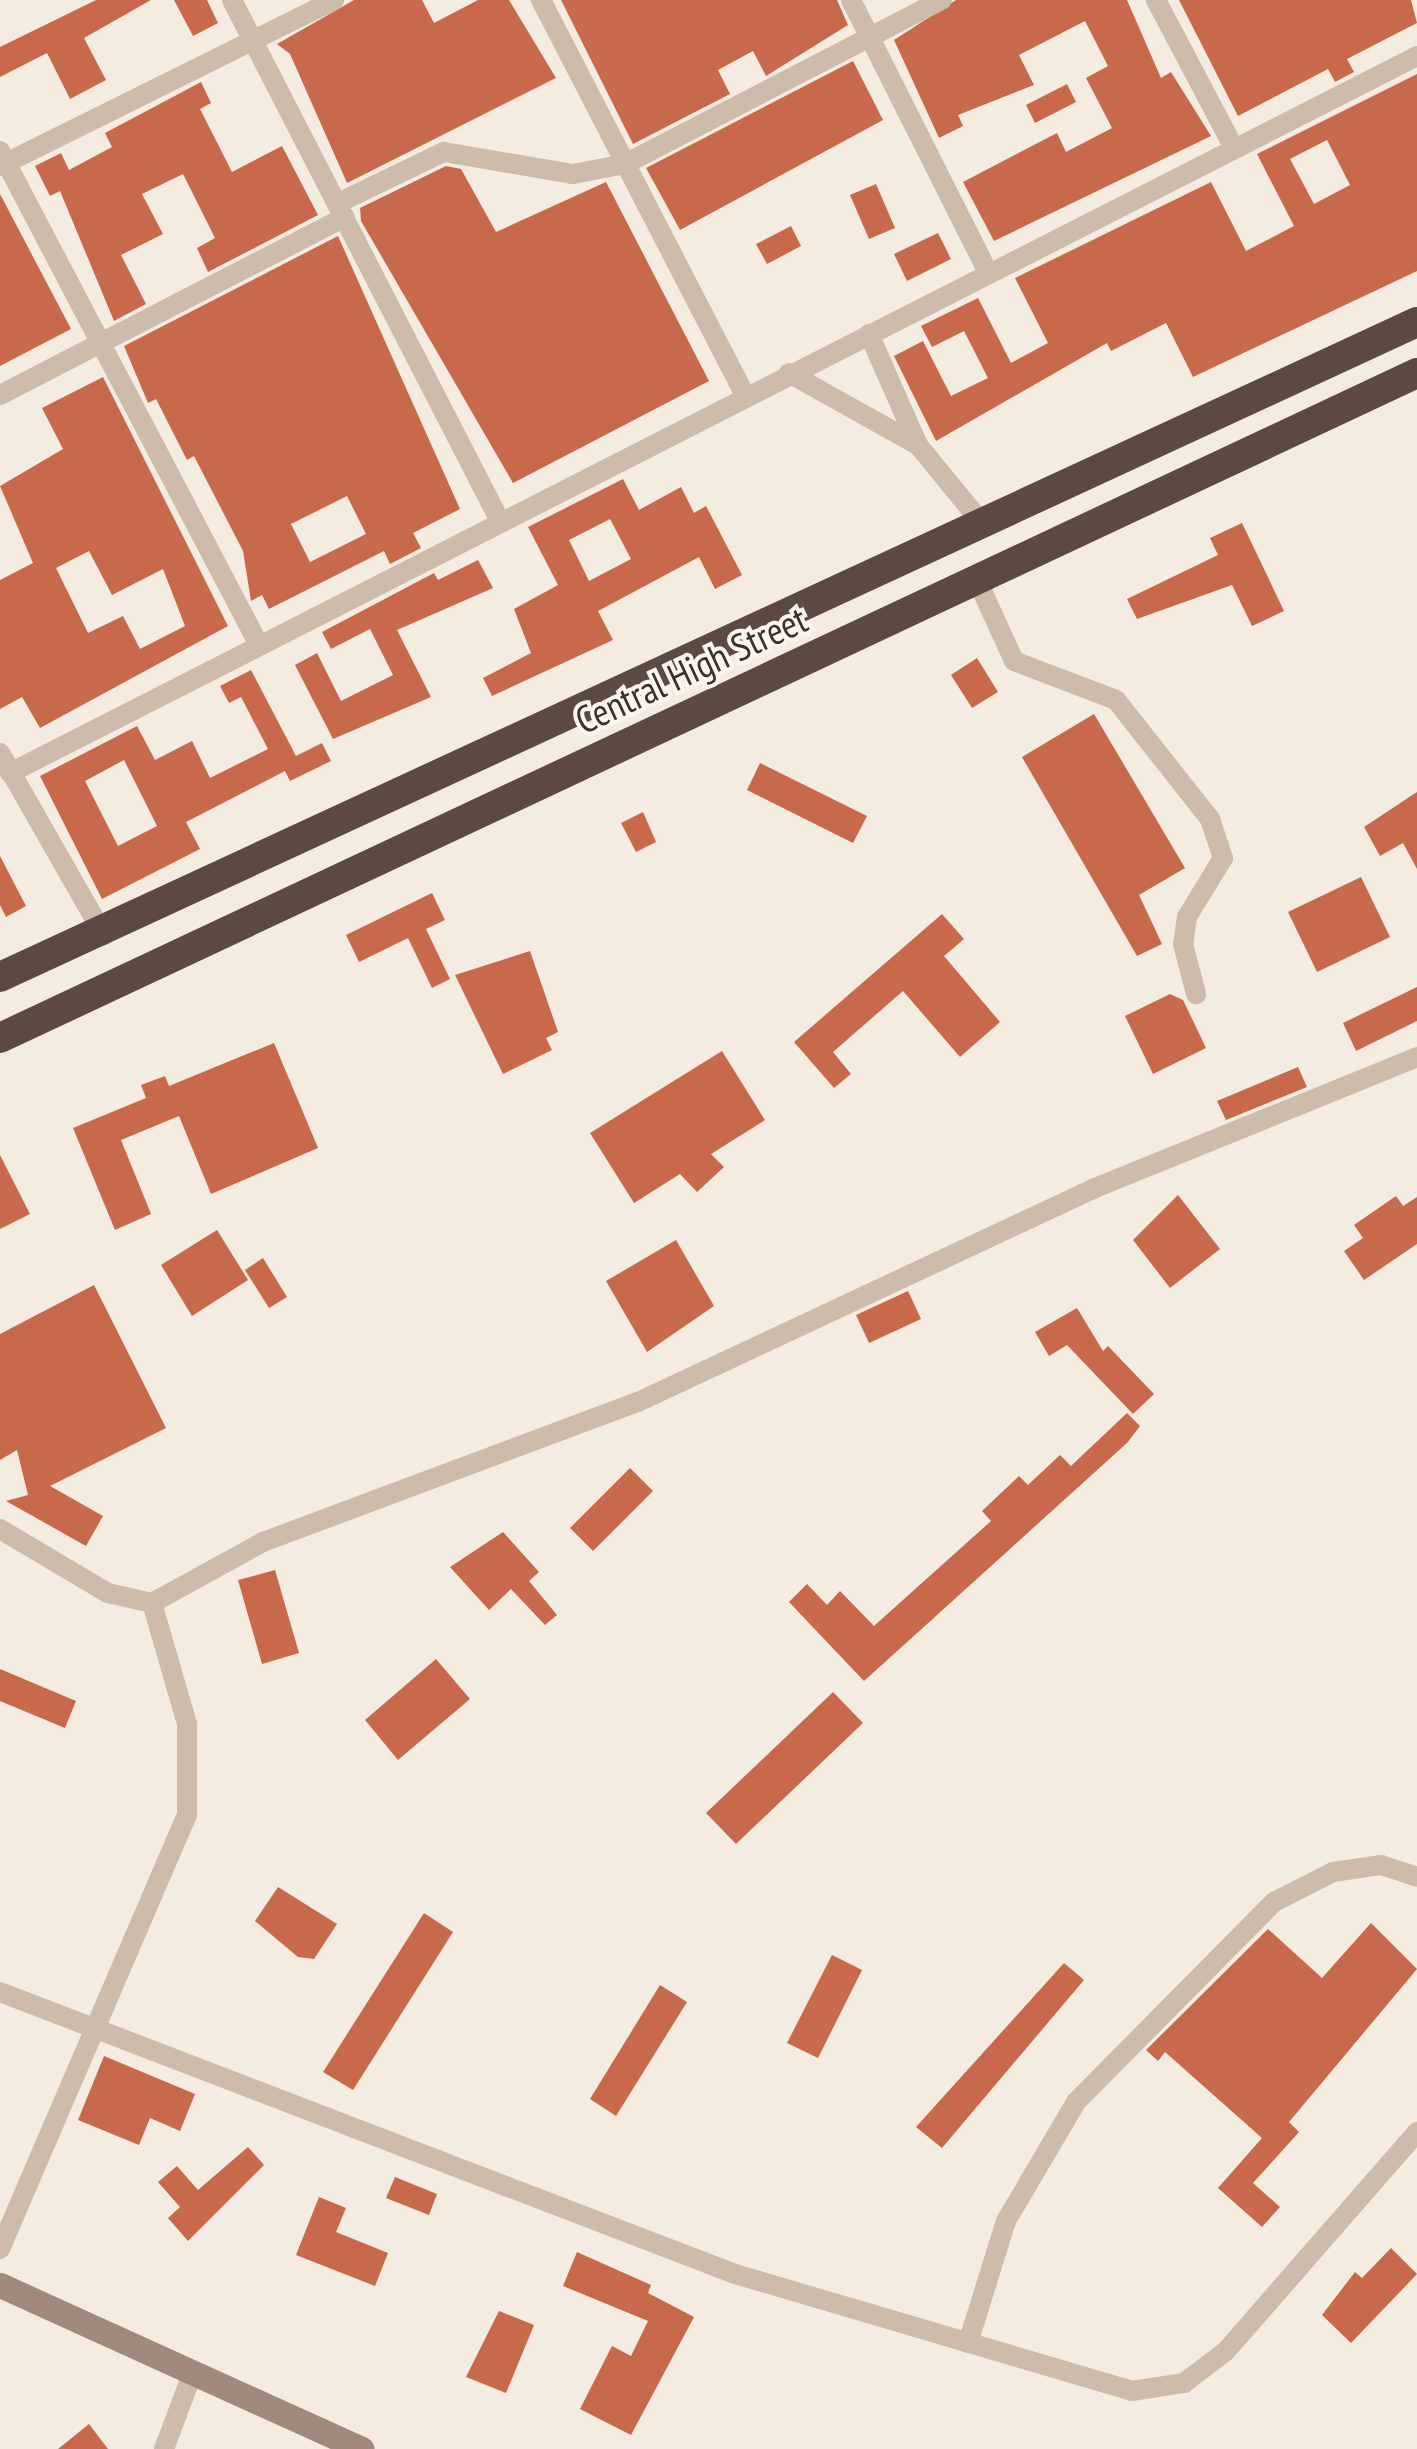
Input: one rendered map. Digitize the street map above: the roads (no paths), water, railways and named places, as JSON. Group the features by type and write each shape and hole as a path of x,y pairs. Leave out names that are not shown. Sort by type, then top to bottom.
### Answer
{"highway":[{"name":"Central High Street","path":"0,977 104,936 660,672 1417,322"},
{"name":"Central High Street","path":"0,1038 1417,373"},
{"path":"657,728 660,672"}],"street":[{"path":"232,0 500,522"},
{"path":"259,645 2,160 334,0"},
{"path":"541,0 745,395"},
{"path":"851,0 988,272"},
{"path":"0,396 102,345 444,152 573,174 625,164 942,0"},
{"path":"1156,0 1234,148"},
{"path":"10,773 745,395 1417,56"},
{"path":"870,334 918,444 981,522"},
{"path":"789,373 918,444"},
{"path":"976,580 1014,660 1116,700 1210,819 1224,858 1187,916 1183,944 1196,994"},
{"path":"0,753 104,936"},
{"path":"0,1529 108,1593 152,1603 262,1542 638,1402 1095,1188 1417,1058"},
{"path":"0,2248 97,2033 187,1816 194,1772 152,1603"},
{"path":"968,2343 1006,2220 1076,2102 1274,1902 1333,1872 1381,1865 1417,1877"},
{"path":"0,1992 97,2033 736,2274 1132,2392 1184,2383 1226,2351 1417,2132"},
{"path":"0,2285 191,2377 362,2449"},
{"path":"164,2449 191,2377"}]}
